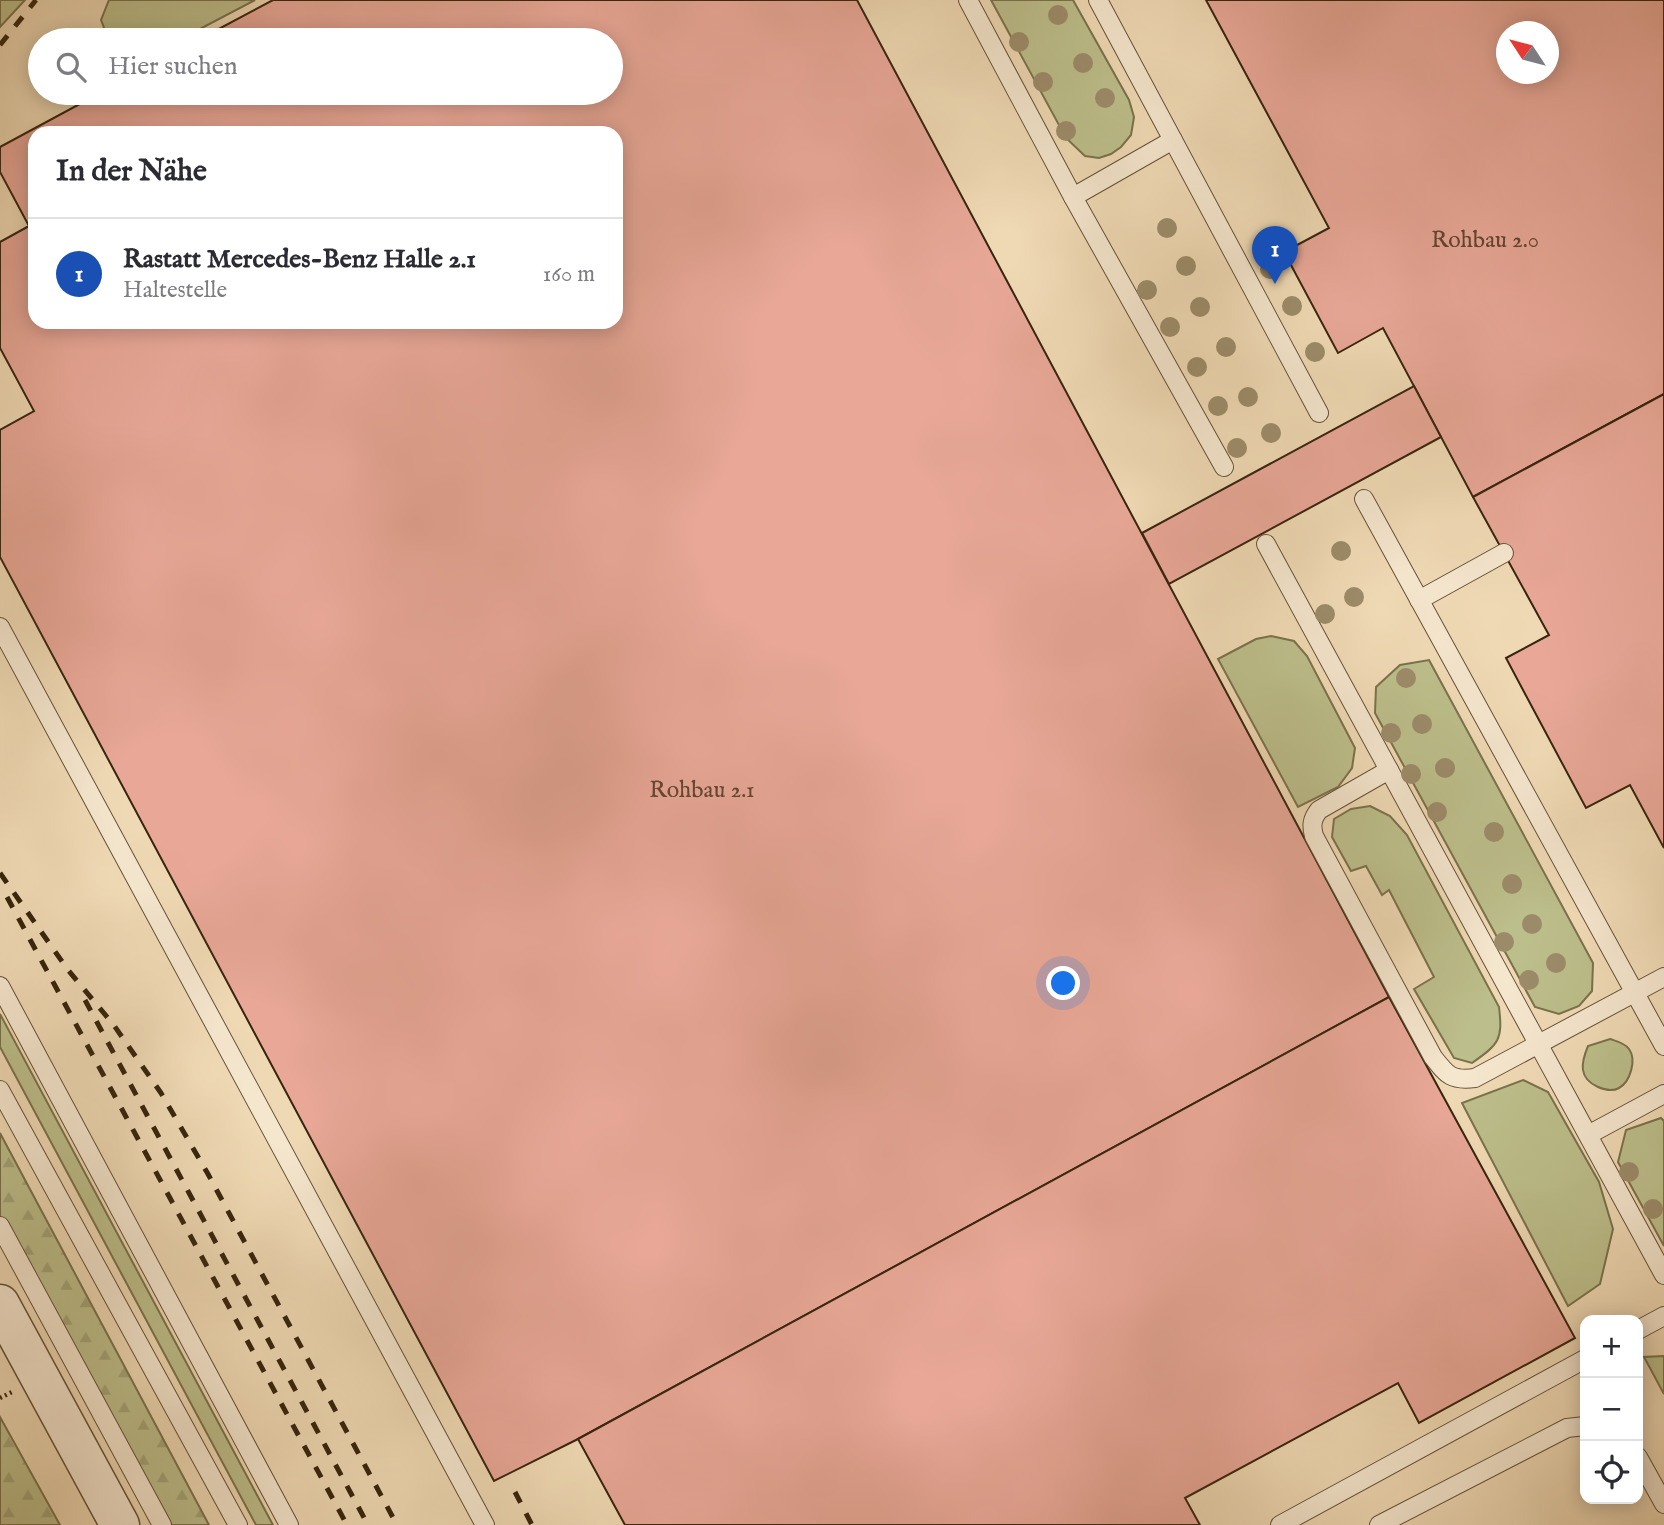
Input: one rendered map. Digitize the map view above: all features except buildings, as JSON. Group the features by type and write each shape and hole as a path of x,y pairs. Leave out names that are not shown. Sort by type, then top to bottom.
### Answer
{"street":[{"path":"0,1304 120,1525"}],"lane":[{"path":"968,0 1073,197 1224,467"},
{"path":"1098,0 1319,413"},
{"path":"1073,197 1173,140"},
{"path":"1364,499 1664,1046"},
{"path":"1266,544 1664,1275"},
{"path":"1419,600 1504,553"},
{"path":"0,626 485,1525"},
{"path":"1388,770 1320,810 1313,818 1311,828 1433,1057 1446,1074 1459,1080 1475,1078 1664,977"},
{"path":"0,986 289,1525"},
{"path":"0,1090 238,1525"},
{"path":"1588,1135 1664,1094"},
{"path":"0,1226 162,1525"},
{"path":"1643,1327 1664,1316"},
{"path":"1280,1525 1580,1362"},
{"path":"1379,1525 1567,1427 1580,1426"},
{"path":"1643,1466 1664,1504"}],"green space":[{"path":"0,0 25,0 0,27"},
{"path":"109,0 255,0 202,28 104,28 101,20"},
{"path":"991,0 1073,0 1129,100 1134,117 1131,135 1121,147 1099,158 1085,156 1066,138"},
{"path":"1271,636 1294,641 1307,656 1355,748 1352,768 1338,787 1298,807 1218,659 1256,639"},
{"path":"1429,660 1593,963 1592,991 1579,1006 1559,1014 1535,1007 1375,713 1376,687 1400,665"},
{"path":"1370,806 1390,816 1407,835 1499,1007 1500,1027 1497,1040 1472,1063 1454,1058 1414,989 1434,977 1389,890 1382,895 1366,866 1351,871 1332,837 1334,819 1351,809"},
{"path":"0,1014 273,1525 256,1525 0,1047"},
{"path":"1610,1039 1627,1047 1632,1059 1631,1070 1623,1085 1606,1090 1587,1079 1583,1069 1588,1046"},
{"path":"1523,1080 1548,1092 1599,1182 1613,1229 1600,1284 1568,1306 1462,1103"},
{"path":"1661,1118 1664,1121 1664,1246 1618,1162 1626,1130"},
{"path":"0,1133 209,1525 164,1525 0,1221"},
{"path":"1664,1356 1664,1394 1644,1357"},
{"path":"0,1417 60,1525 0,1525"}],"railway":[{"path":"0,45 36,0"},
{"path":"0,873 68,970 113,1024 161,1093 208,1174 397,1525"},
{"path":"7,897 347,1525"},
{"path":"85,1000 368,1525"},
{"path":"515,1492 532,1525"}],"place":[{"name":"Rastatt Mercedes-Benz Halle 2.1","path":"1275,284"}]}
